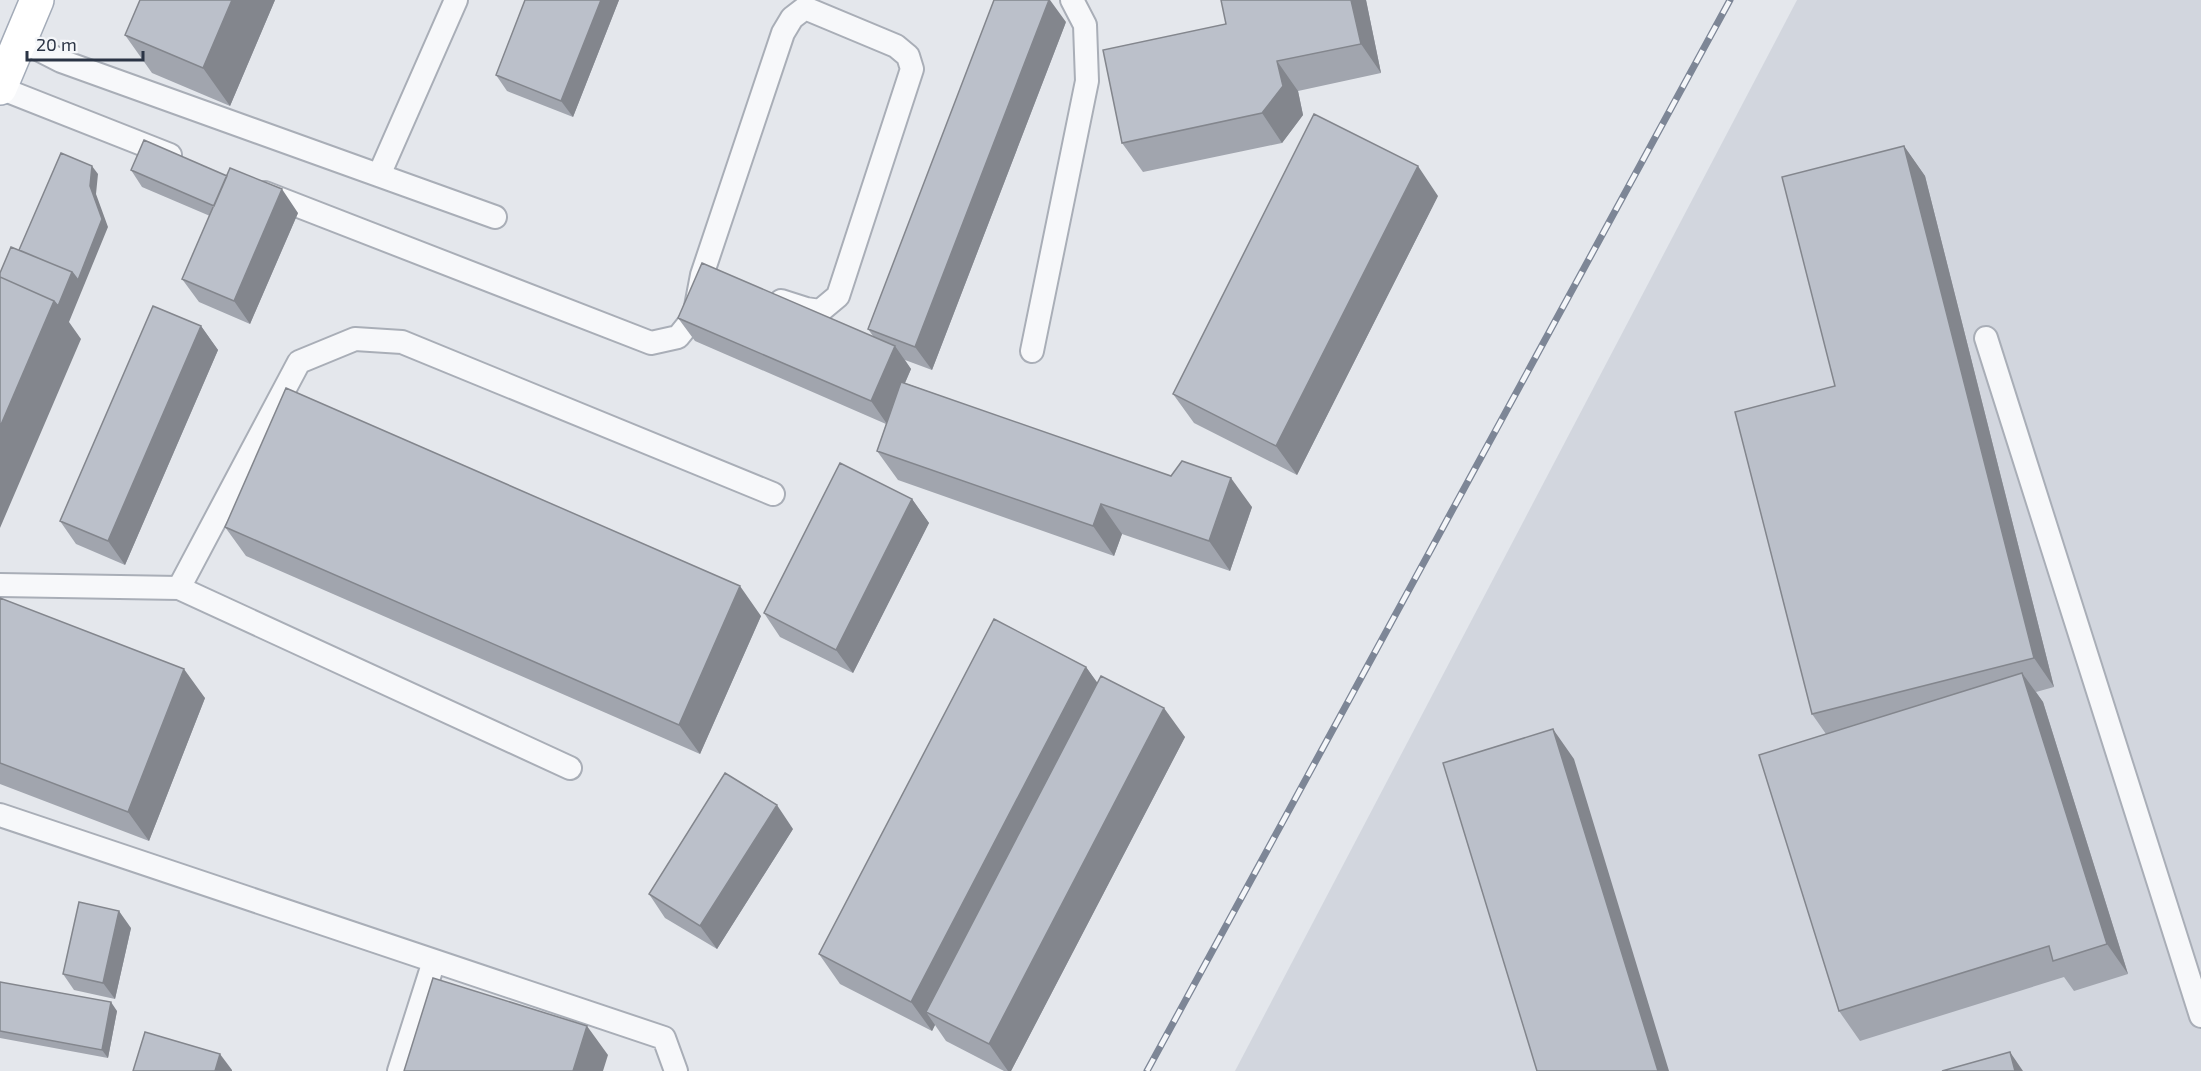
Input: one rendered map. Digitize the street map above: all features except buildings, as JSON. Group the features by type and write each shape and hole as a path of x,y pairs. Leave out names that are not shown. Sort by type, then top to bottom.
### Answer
{"main road":[{"path":"0,88 37,0"}],"lane":[{"path":"379,175 456,0"},
{"path":"1032,351 1087,81 1085,25 1072,0"},
{"path":"247,186 651,343 678,337 694,317 713,278 783,33 792,18 805,8 896,46 908,56 912,69 838,296 820,311 806,309 765,295"},
{"path":"20,40 61,61 495,217"},
{"path":"0,88 193,164"},
{"path":"1986,338 2201,1016"},
{"path":"179,588 299,362 355,339 402,342 774,495"},
{"path":"0,585 179,588 570,768"},
{"path":"0,815 664,1038 676,1071"},
{"path":"399,1071 434,961"}],"shaded area":[{"path":"1797,0 2201,0 2201,1071 1235,1071"}],"railway":[{"path":"1147,1071 1730,0"}]}
